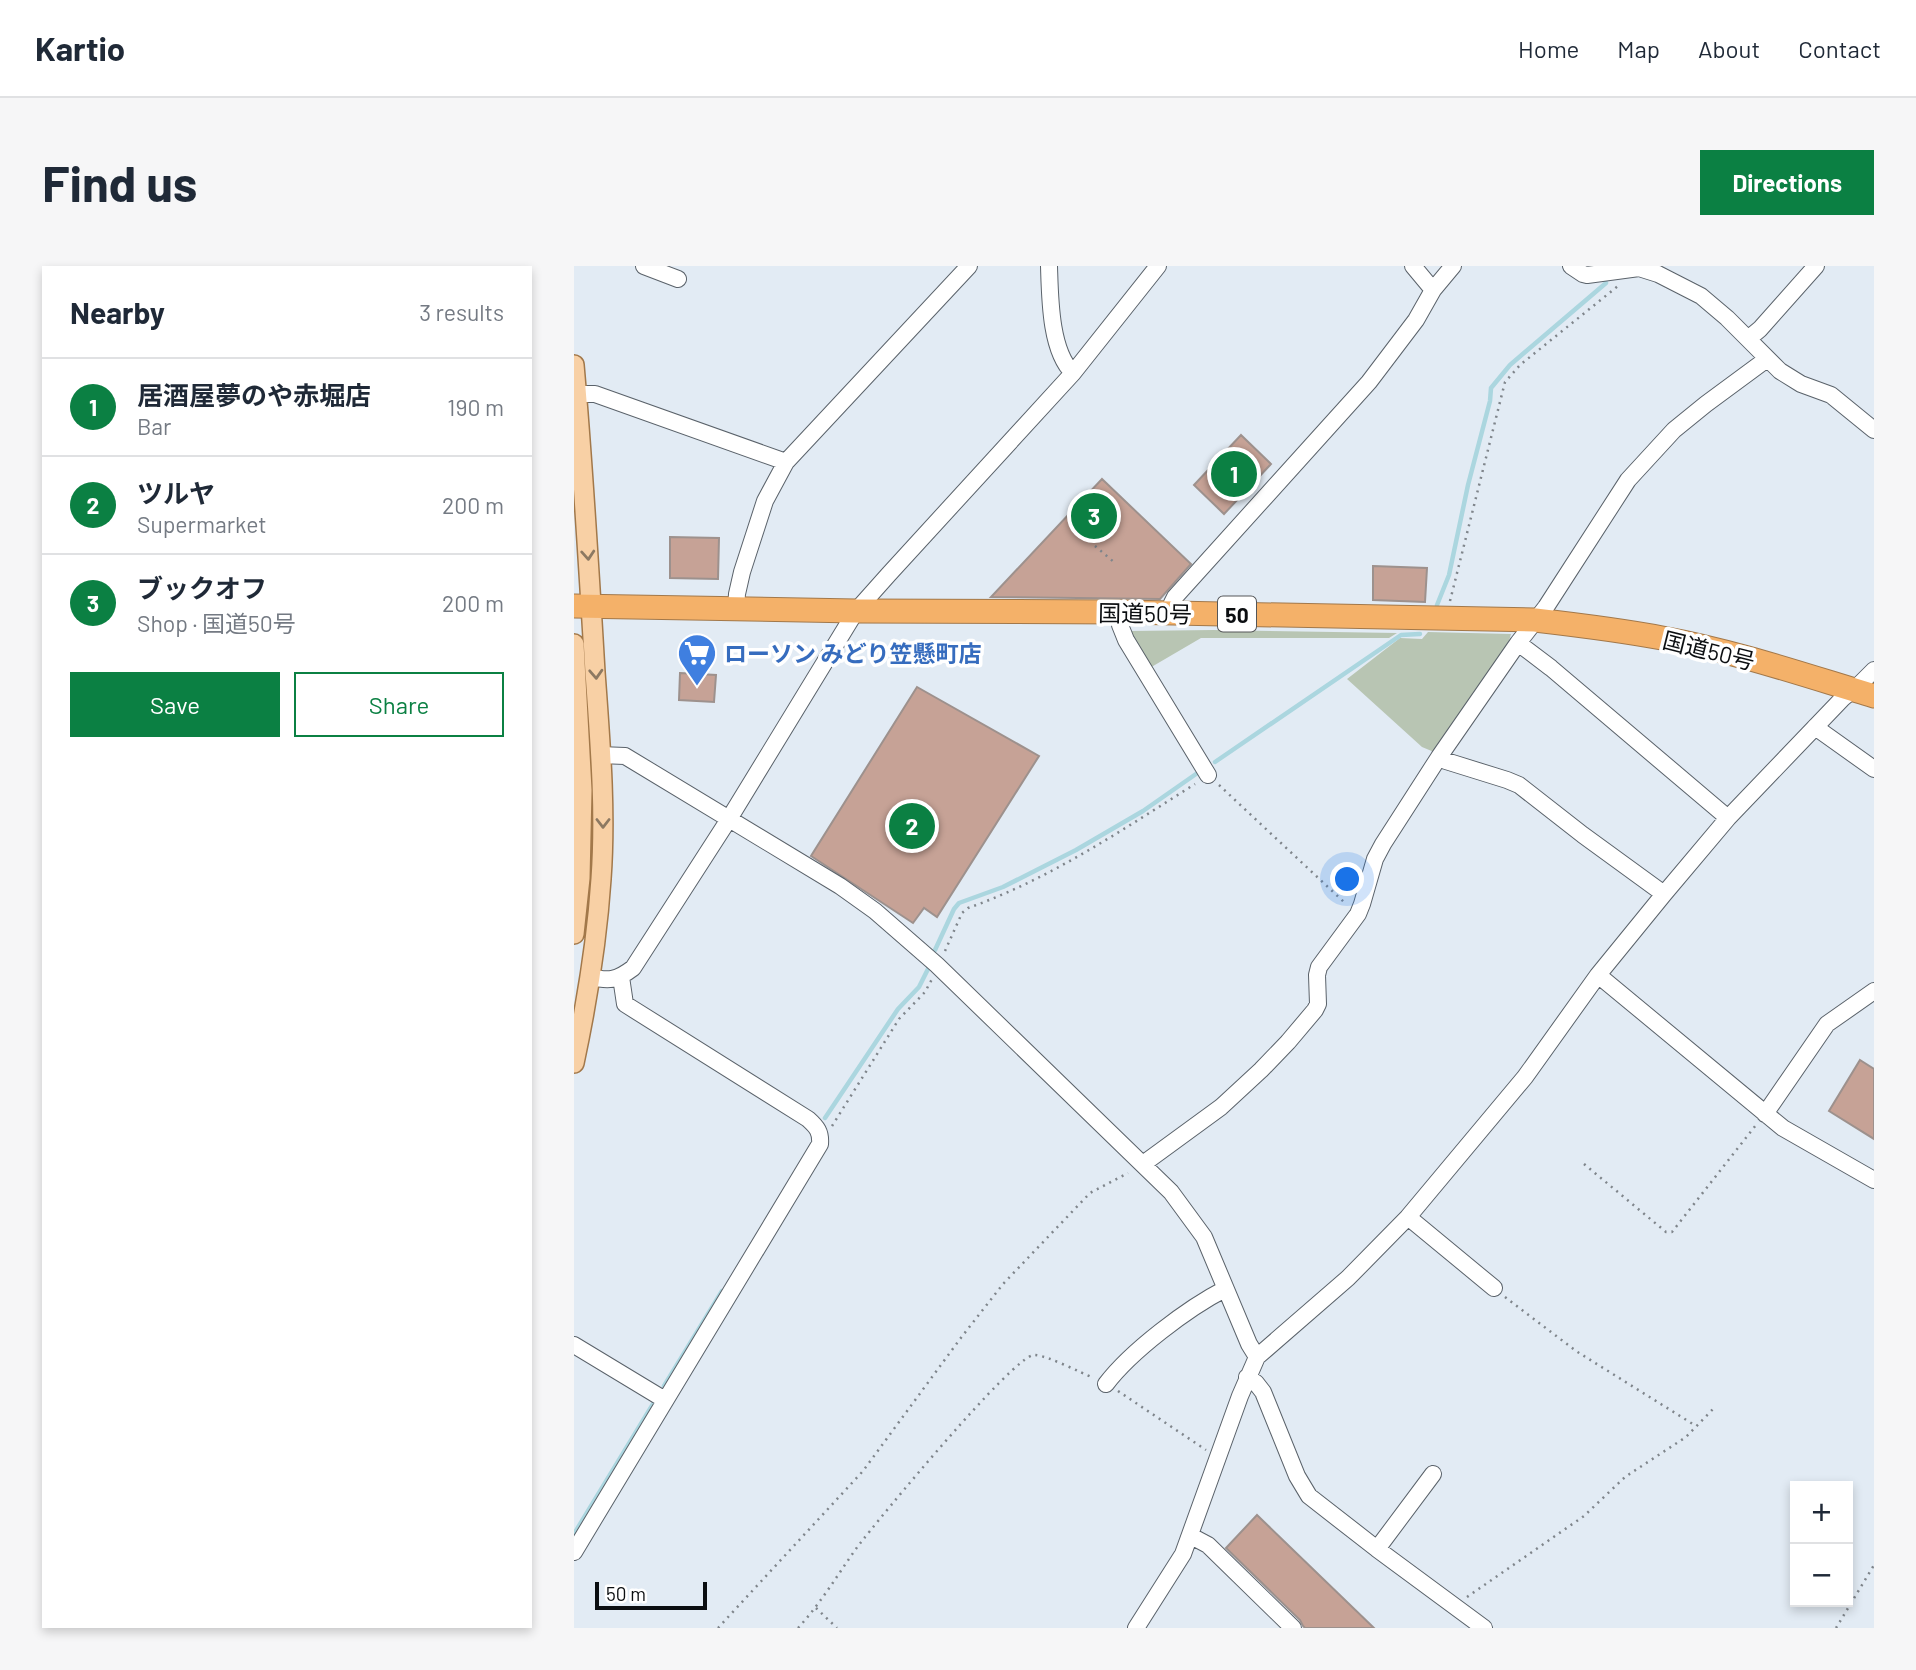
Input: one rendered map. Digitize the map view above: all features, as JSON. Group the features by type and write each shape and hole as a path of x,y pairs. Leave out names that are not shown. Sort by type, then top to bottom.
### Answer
{"highway":[{"name":"国道50号","path":"583,606 1535,620 1674,640 1775,666 1863,693"}],"main road":[{"path":"574,365 583,606 600,755 603,824 595,936 574,1063"},
{"path":"574,643 582,790 580,878 574,934"}],"street":[{"path":"644,266 678,279"},
{"path":"736,608 742,572 765,501 786,462 969,266"},
{"path":"1049,266 1056,338 1065,363 1073,373"},
{"path":"589,977 611,980 621,977 633,968 729,819 856,611 1073,373 1158,266"},
{"path":"1413,266 1433,290"},
{"path":"1171,613 1175,597 1355,398 1416,320 1433,290 1453,266"},
{"path":"1572,266 1587,275 1631,267 1645,269 1701,296 1792,379 1840,401 1874,430"},
{"path":"1748,339 1816,266"},
{"path":"1143,1164 1221,1107 1261,1070 1315,1010 1318,1004 1319,967 1358,914 1375,859 1383,844 1439,757 1546,607 1628,480 1674,430 1767,359"},
{"path":"576,394 595,394 786,462"},
{"path":"1124,612 1120,625 1126,640 1208,775"},
{"path":"1518,643 1728,818"},
{"path":"1136,1628 1183,1554 1247,1377 1257,1357 1349,1278 1408,1217 1528,1074 1598,975 1728,818 1815,727 1863,693 1874,670"},
{"path":"1815,727 1874,768"},
{"path":"600,755 625,756 840,886 875,911 937,965 1171,1192 1203,1237 1257,1357"},
{"path":"1439,757 1519,785 1664,894"},
{"path":"1598,975 1783,1128 1874,1180"},
{"path":"574,1552 820,1144 820,1134 808,1119 625,1004 621,977"},
{"path":"1765,1114 1828,1024 1874,991"},
{"path":"1408,1217 1494,1288"},
{"path":"1106,1384 1151,1340 1225,1289"},
{"path":"574,1345 665,1400"},
{"path":"1247,1377 1263,1392 1297,1476 1309,1496 1484,1628"},
{"path":"1377,1549 1433,1474"},
{"path":"1191,1536 1208,1545 1293,1628"}],"path":[{"path":"1445,618 1505,382 1520,365 1624,281 1622,269"},
{"path":"1095,546 1115,563"},
{"path":"820,1144 900,1019 925,992 962,913 1087,852 1208,775 1358,914"},
{"path":"1584,1164 1666,1232 1672,1232 1765,1114"},
{"path":"718,1628 863,1471 1003,1284 1090,1193 1143,1164"},
{"path":"1494,1288 1576,1351 1697,1426"},
{"path":"798,1628 910,1483 1001,1380 1026,1358 1035,1355 1045,1357 1106,1384 1218,1458"},
{"path":"1458,1608 1462,1601 1584,1516 1625,1477 1677,1443 1714,1408"},
{"path":"1836,1628 1874,1565"},
{"path":"816,1608 836,1628"}],"green space":[{"path":"1130,631 1397,633 1389,638 1201,638 1148,669"},
{"path":"1428,632 1511,634 1507,648 1434,752 1422,747 1347,679 1400,638 1422,639"}],"building":[{"path":"1241,435 1271,464 1224,514 1194,485"},
{"path":"1102,479 1191,564 1160,599 991,597"},
{"path":"670,537 719,538 718,579 670,578"},
{"path":"1373,566 1427,568 1425,602 1373,600"},
{"name":"ローソン みどり笠懸町店","path":"680,673 716,675 714,702 679,700"},
{"path":"917,687 1039,756 937,917 924,908 913,923 811,856"},
{"path":"1860,1060 1874,1069 1874,1139 1829,1111"},
{"path":"1257,1515 1374,1628 1305,1628 1226,1548"}],"waterway":[{"path":"1437,605 1449,575 1491,388 1510,365 1606,283"},
{"path":"1215,762 1401,635 1420,634"},
{"path":"935,950 959,903 1003,887 1076,850 1143,811 1196,774"},
{"path":"825,1118 898,1009 919,987 928,969"},
{"path":"664,1386 722,1291"},
{"path":"574,1534 653,1404"}],"place":[{"name":"居酒屋夢のや赤堀店","path":"1234,474"},
{"name":"ブックオフ","path":"1094,516"},
{"name":"ローソン みどり笠懸町店","path":"697,687"},
{"name":"ツルヤ","path":"912,826"}]}
